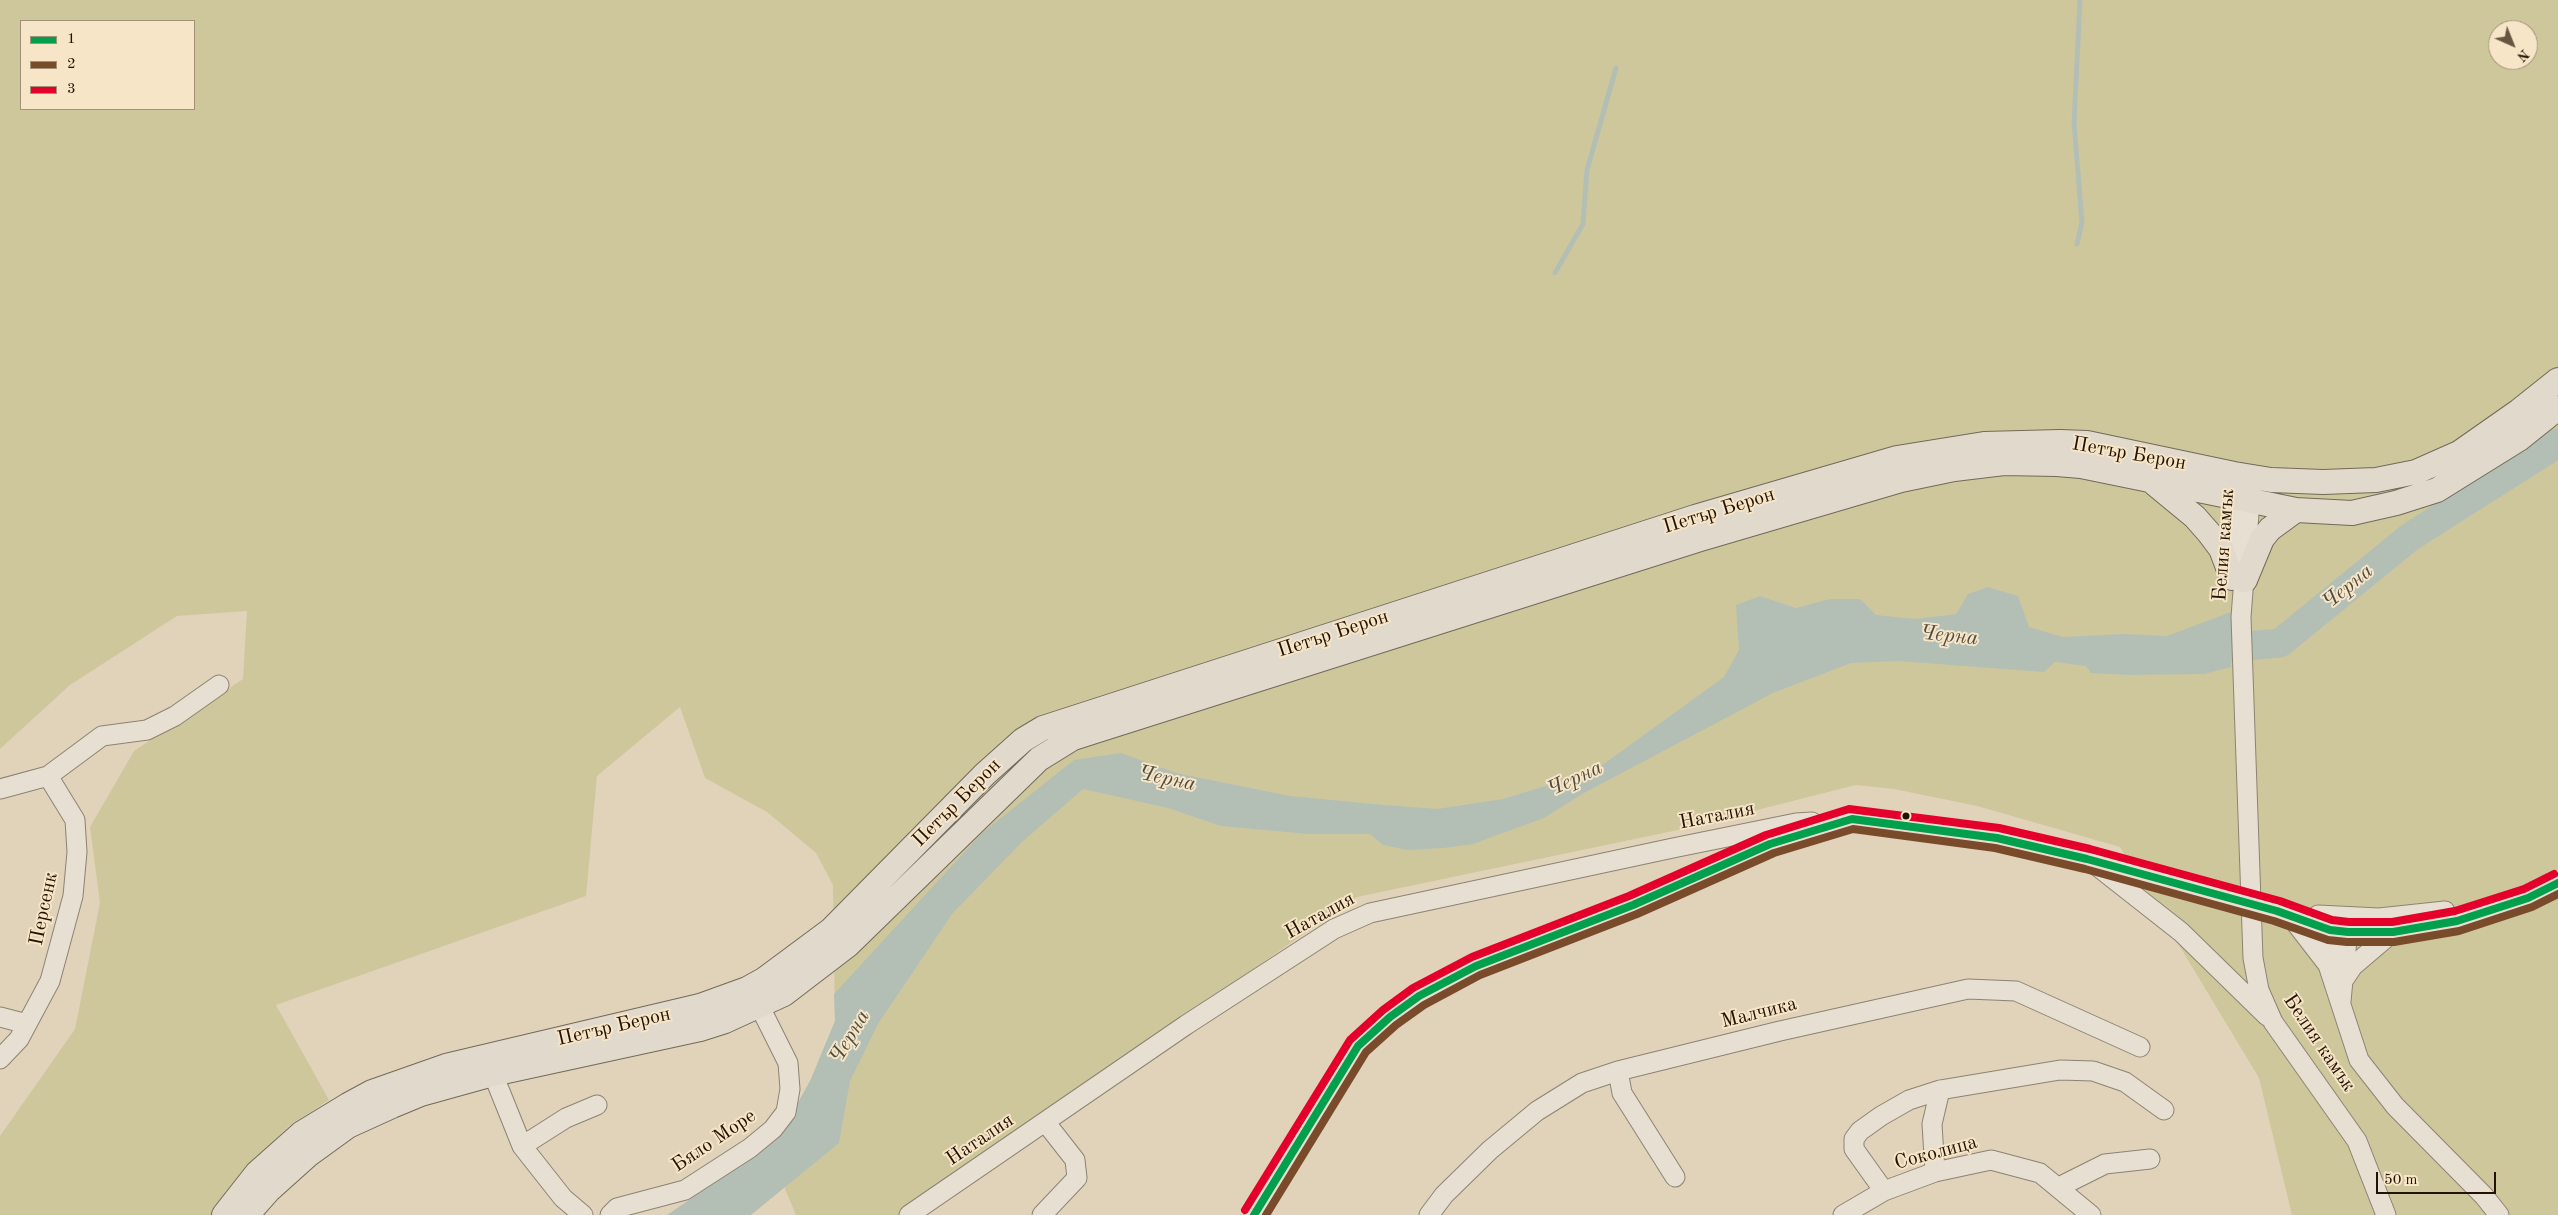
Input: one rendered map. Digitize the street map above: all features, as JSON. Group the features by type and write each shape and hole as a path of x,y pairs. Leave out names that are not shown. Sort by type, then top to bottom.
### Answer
{"main road":[{"name":"Петър Берон","path":"248,1215 288,1171 348,1126 421,1094 493,1074 700,1029 760,1007 784,994 837,954 1022,773 1055,748 1073,738 1874,486 1954,469 2004,462 2081,466 2151,482 2242,487 2295,481 2358,482 2396,477 2416,472 2459,453 2558,380"},
{"name":"Петър Берон","path":"224,1215 257,1173 288,1145 326,1118 372,1092 446,1066 686,1010 723,999 765,979 832,930 985,774 1023,740 1043,728 1695,517 1871,465 1925,452 2010,443 2087,444 2242,487 2296,510 2352,513 2388,506 2437,490 2520,439 2558,408"},
{"path":"2151,482 2195,518 2209,533 2239,579 2262,539 2270,529 2296,510"}],"street":[{"name":"Белия камък","path":"2242,487 2239,579 2253,958 2259,990 2273,1022 2357,1141 2386,1215"},
{"path":"0,789 48,776 102,736 147,730 175,716 219,684"},
{"name":"Персенк","path":"0,1059 19,1039 50,981 73,896 77,852 75,820 48,776"},
{"path":"1259,1213 1358,1046 1390,1017 1419,996 1476,966 1634,905 1770,844 1852,819 1997,838 2087,859 2284,913 2393,932 2420,929 2494,910 2528,898 2558,883"},
{"name":"Наталия","path":"909,1215 1046,1123 1186,1025 1334,929 1370,913 1796,823 1852,819"},
{"path":"2087,859 2181,932 2273,1022"},
{"path":"2339,924 2457,909 2524,888 2558,870"},
{"path":"2284,913 2328,965"},
{"name":"Белия камък","path":"2339,924 2328,965 2359,1060 2395,1106 2484,1196 2499,1215"},
{"name":"Белия камък","path":"2339,924 2345,978 2340,1004"},
{"path":"2345,978 2353,966 2393,932"},
{"name":"Малчика","path":"1429,1215 1444,1195 1490,1150 1537,1111 1582,1083 1618,1071 1852,1014 1968,989 2016,991 2140,1047"},
{"name":"Бяло Море","path":"610,1215 617,1208 685,1190 750,1148 773,1129 786,1112 790,1089 788,1063 760,1007"},
{"path":"0,1016 27,1024"},
{"path":"1884,1191 1854,1149 1854,1138 1874,1121 1909,1100 1940,1090 2060,1070 2093,1071 2125,1082 2164,1110"},
{"path":"1618,1071 1622,1092 1675,1177"},
{"path":"493,1074 522,1146 563,1198 583,1215"},
{"path":"1936,1172 1932,1124 1940,1090"},
{"path":"522,1146 566,1118 597,1105"},
{"path":"1042,1215 1077,1178 1075,1160 1046,1123"},
{"path":"2059,1187 2105,1164 2150,1159"},
{"name":"Соколица","path":"1843,1215 1884,1191 1936,1172 1991,1160 2040,1173 2091,1215"}],"shaded area":[{"path":"0,0 2558,0 2558,1215 2292,1215 2259,1078 2120,847 1977,806 1894,789 1856,785 1678,830 1357,897 899,1215 796,1215 785,1189 811,1079 835,1021 833,885 816,853 767,812 705,778 680,707 597,776 586,896 276,1005 329,1100 289,1126 259,1155 214,1215 0,1215 0,1136 75,1029 100,903 90,827 134,751 243,679 247,611 177,616 70,685 0,749"}],"water":[{"path":"1988,587 2018,596 2029,627 2063,637 2123,634 2167,636 2231,612 2231,667 2204,674 2129,675 2091,673 2086,666 2055,662 2044,672 1898,661 1851,663 1773,693 1584,793 1544,818 1473,844 1444,848 1408,850 1383,845 1370,834 1309,834 1221,826 1168,808 1083,789 1022,842 952,914 878,1024 850,1081 839,1143 751,1215 667,1215 743,1163 785,1126 811,1079 835,1021 834,994 982,833 1074,760 1121,753 1176,773 1290,796 1373,804 1437,809 1503,799 1594,771 1724,677 1739,650 1736,605 1760,596 1796,608 1830,599 1860,599 1876,615 1916,619 1956,614 1968,594"}],"waterway":[{"path":"2077,244 2082,223 2074,123 2080,0"},
{"path":"1555,273 1583,224 1587,170 1616,68"},
{"name":"Черна","path":"2191,651 2280,643 2410,537 2558,443"}],"transit line":[{"name":"3","path":"1245,1210 1350,1040 1383,1010 1413,988 1472,957 1629,896 1766,835 1849,809 1999,828 2090,849 2280,901 2332,920 2349,922 2392,922 2455,911 2524,889 2554,874"},
{"name":"1","path":"1254,1215 1358,1046 1390,1017 1419,996 1476,966 1633,905 1770,844 1852,819 1997,838 2087,859 2277,911 2330,930 2348,932 2393,932 2457,921 2528,898 2558,883"},
{"name":"2","path":"1266,1215 1366,1052 1396,1025 1424,1005 1480,975 1637,914 1774,853 1853,829 1995,848 2085,869 2274,921 2328,940 2347,942 2394,942 2459,931 2532,907 2558,894"}]}
